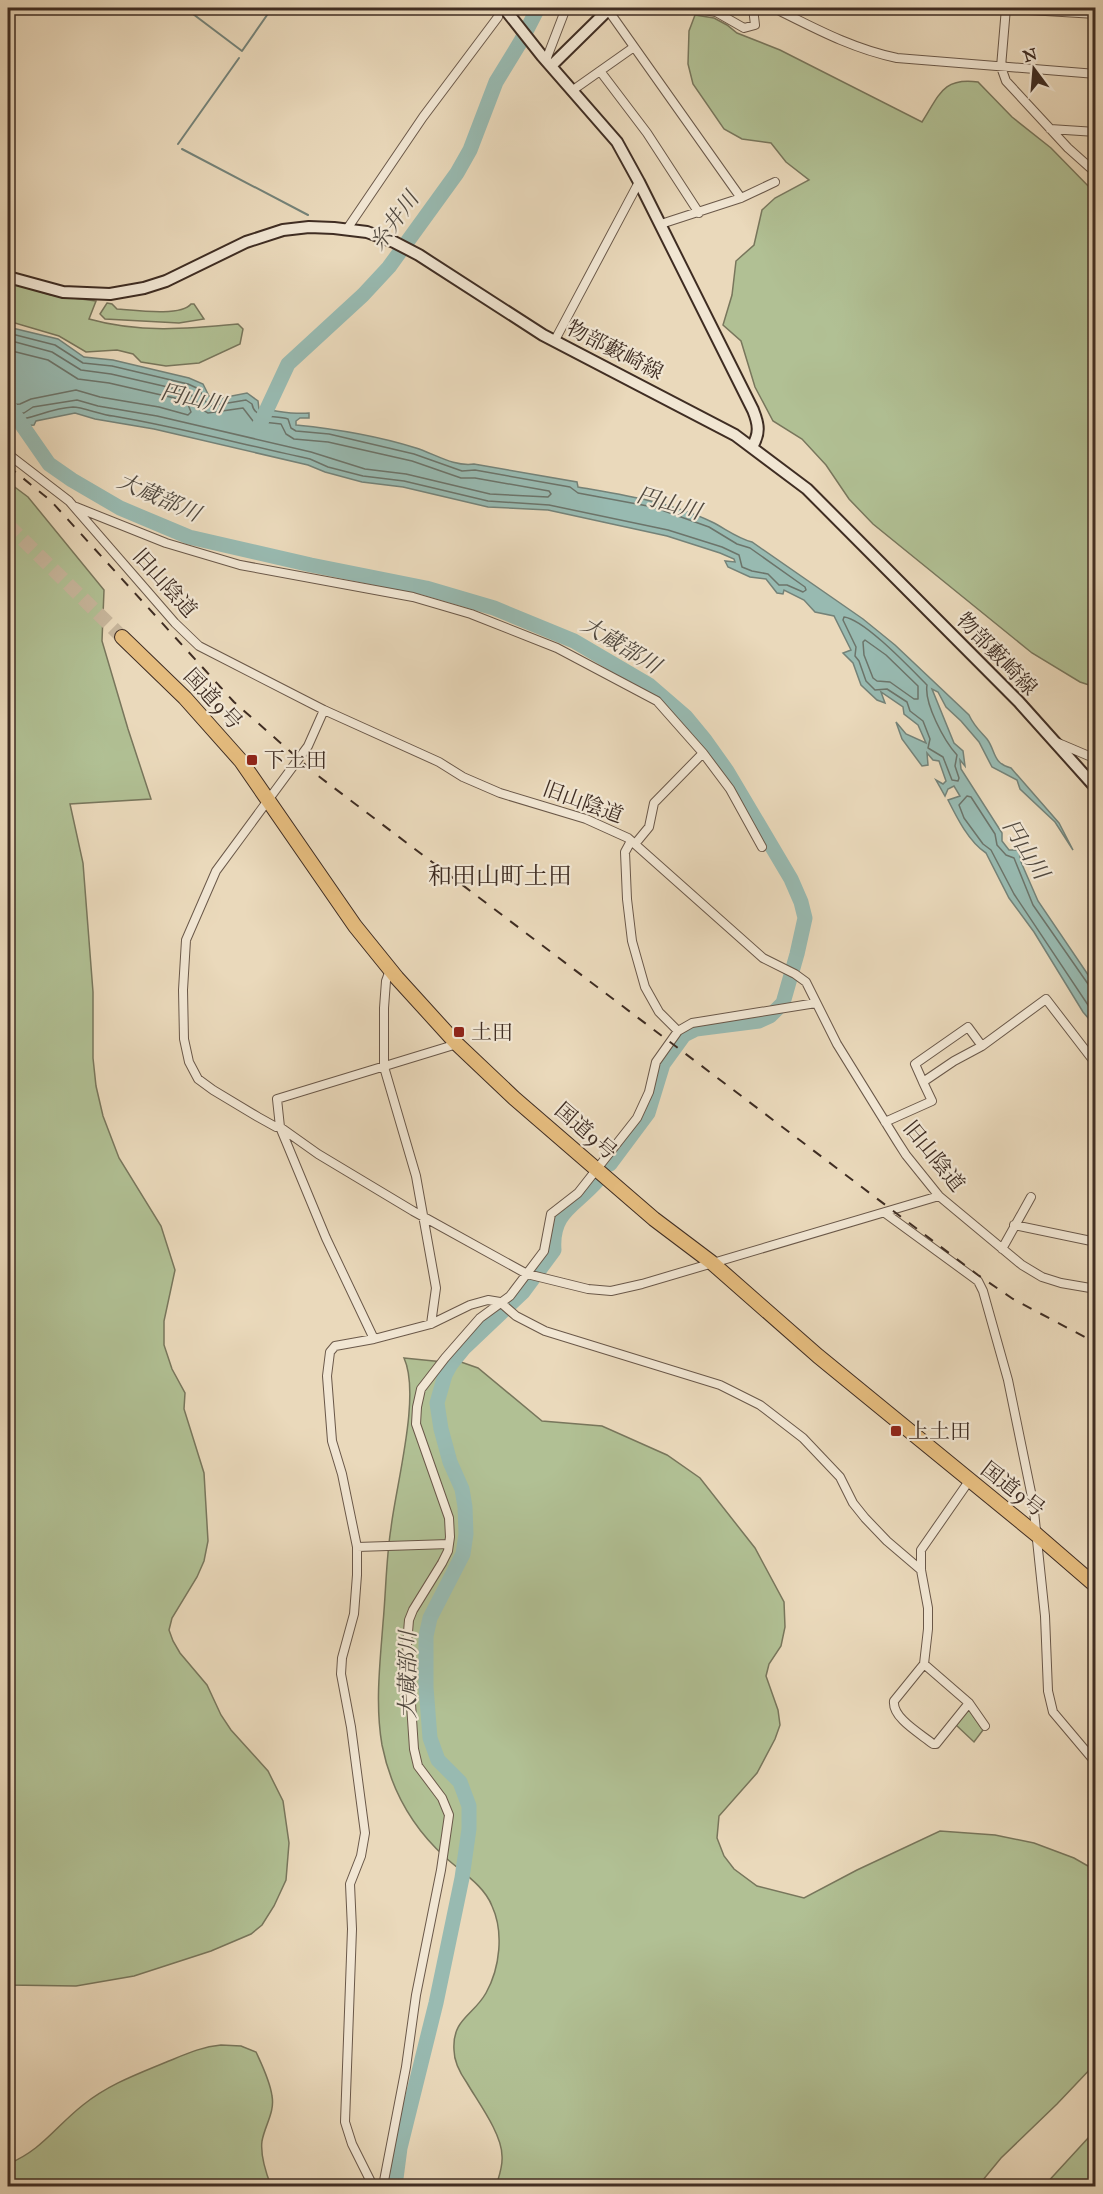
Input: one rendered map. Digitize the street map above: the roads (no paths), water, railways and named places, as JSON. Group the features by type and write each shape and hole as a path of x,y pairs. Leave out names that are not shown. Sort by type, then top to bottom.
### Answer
{"highway":[{"name":"国道9号","path":"122,637 218,733 268,798 355,926 390,970 457,1044 514,1098 654,1219 711,1262 819,1356 969,1482 1037,1535 1095,1586"}],"main road":[{"path":"547,60 609,9"},
{"path":"501,12 547,60 617,142 661,224 753,410 759,424 758,436 752,447"},
{"name":"物部藪崎線","path":"8,277 63,292 122,293 166,281 246,242 270,234 309,227 350,230 381,236 419,255 543,335 725,429 807,489 1018,702 1095,788"}],"street":[{"path":"547,60 566,8"},
{"path":"694,8 716,12 744,28 755,25 753,8"},
{"path":"779,8 780,11 835,39 871,52 897,58 1095,74"},
{"path":"995,8 1095,14"},
{"path":"1006,8 1001,67 1006,81 1095,173"},
{"path":"609,9 741,198"},
{"path":"350,230 423,117 501,12"},
{"path":"573,90 634,47"},
{"path":"600,71 647,133 699,213"},
{"path":"1050,129 1095,132"},
{"path":"555,340 639,182"},
{"path":"661,224 741,198 775,182"},
{"name":"旧山陰道","path":"8,454 73,506 175,623 199,646 324,710 439,762 463,777 500,793 586,819 633,842 655,860 666,874 763,958 806,982 837,1044 885,1122 906,1155 939,1196 1022,1265 1042,1277 1095,1289"},
{"path":"73,506 166,543 240,565 413,597 471,614 556,648 657,701 703,753 730,789 762,847"},
{"path":"324,710 308,746 216,871 186,940 183,990 184,1039 189,1062 198,1078 258,1117 280,1127 318,1154 527,1274 588,1289 611,1291 642,1284 939,1196"},
{"path":"1054,742 1066,745 1095,759"},
{"path":"678,1031 659,1012 645,987 632,941 625,852 650,827 654,802 703,753"},
{"path":"390,970 386,981 384,1008 384,1067 416,1176 436,1288 431,1324"},
{"path":"923,1082 954,1060 982,1046 1046,999 1095,1064"},
{"path":"383,2187 449,1815 442,1798 418,1766 414,1749 407,1644 413,1610 442,1563 449,1544 449,1518 416,1424 421,1389 480,1317 510,1296 544,1251 551,1214 578,1193 637,1118 649,1092 656,1062 678,1031 692,1023 816,1003"},
{"path":"885,1122 932,1101 915,1064 968,1027 982,1046"},
{"path":"374,1339 326,1238 280,1127 277,1099 457,1044"},
{"path":"1002,1249 1031,1197"},
{"path":"885,1213 978,1281 983,1291 1008,1380 1033,1502 1045,1616 1048,1692 1053,1712 1095,1763"},
{"path":"1014,1225 1095,1242"},
{"path":"374,2187 352,2144 345,2122 352,1929 350,1884 361,1856 365,1833 351,1727 341,1674 342,1658 357,1593 357,1547 342,1474 332,1441 327,1376 330,1352 335,1346 374,1339 431,1324 470,1305 488,1300 500,1302 516,1316 544,1330 720,1385 760,1405 803,1438 840,1477 854,1503 866,1518 887,1541 921,1570"},
{"path":"969,1482 921,1550 921,1570 928,1608 924,1664 893,1705 895,1711 933,1744 936,1744 969,1703"},
{"path":"357,1547 449,1544"},
{"path":"924,1664 969,1703 985,1726"}],"water":[{"name":"円山川","path":"8,327 58,339 84,357 113,360 189,378 203,384 211,400 247,393 258,401 259,409 309,413 309,418 300,418 296,421 296,425 387,440 459,464 474,464 577,482 578,487 680,509 752,542 863,619 895,645 969,715 990,743 997,760 1011,768 1059,823 1073,850 1055,822 1020,789 1017,780 992,767 979,742 946,707 938,692 932,689 954,743 963,751 965,766 960,760 961,769 1002,833 1002,841 1009,850 1019,850 1021,862 1038,901 1095,985 1095,1026 1083,1012 1034,932 1009,898 986,853 974,843 959,822 948,800 960,796 954,786 948,789 945,796 936,780 943,784 946,781 939,761 933,760 927,753 928,765 922,766 902,739 896,722 906,734 926,743 918,725 904,714 903,707 881,692 885,703 877,700 861,685 853,663 843,653 851,650 834,616 815,612 804,600 784,590 783,594 777,593 766,579 750,577 728,567 725,561 735,562 734,559 667,536 548,510 488,507 403,487 362,482 308,465 75,413 36,421 34,425 10,427 8,426"}],"waterway":[{"path":"185,8 242,51 272,8"},
{"name":"糸井川","path":"259,426 288,364 363,295 389,267 457,173 470,150 496,82 538,8"},
{"path":"178,144 239,58"},
{"path":"182,149 308,215"},
{"name":"大蔵部川","path":"8,405 49,464 120,508 189,537 426,588 494,608 574,641 649,685 686,717 705,740 727,771 791,879 801,902 805,918 797,954 783,1003 770,1016 759,1021 696,1029 684,1035 663,1064 648,1113 610,1164"},
{"name":"大蔵部川","path":"395,2186 400,2148 436,2003 462,1878 469,1829 469,1806 460,1782 438,1760 430,1738 426,1687 426,1636 430,1618 463,1554 466,1534 462,1489 450,1462 437,1403 445,1375 451,1364 464,1348 523,1292 554,1250 554,1237 561,1218 598,1180"}],"tunnel":[{"path":"8,525 122,637"}],"railway":[{"path":"8,466 51,501 234,702 317,775 978,1275 1013,1299 1096,1343"}],"place":[{"name":"下土田","path":"252,760"},
{"name":"土田","path":"459,1032"},
{"name":"上土田","path":"896,1431"}],"district":[{"name":"和田山町土田","path":"500,876"}]}
